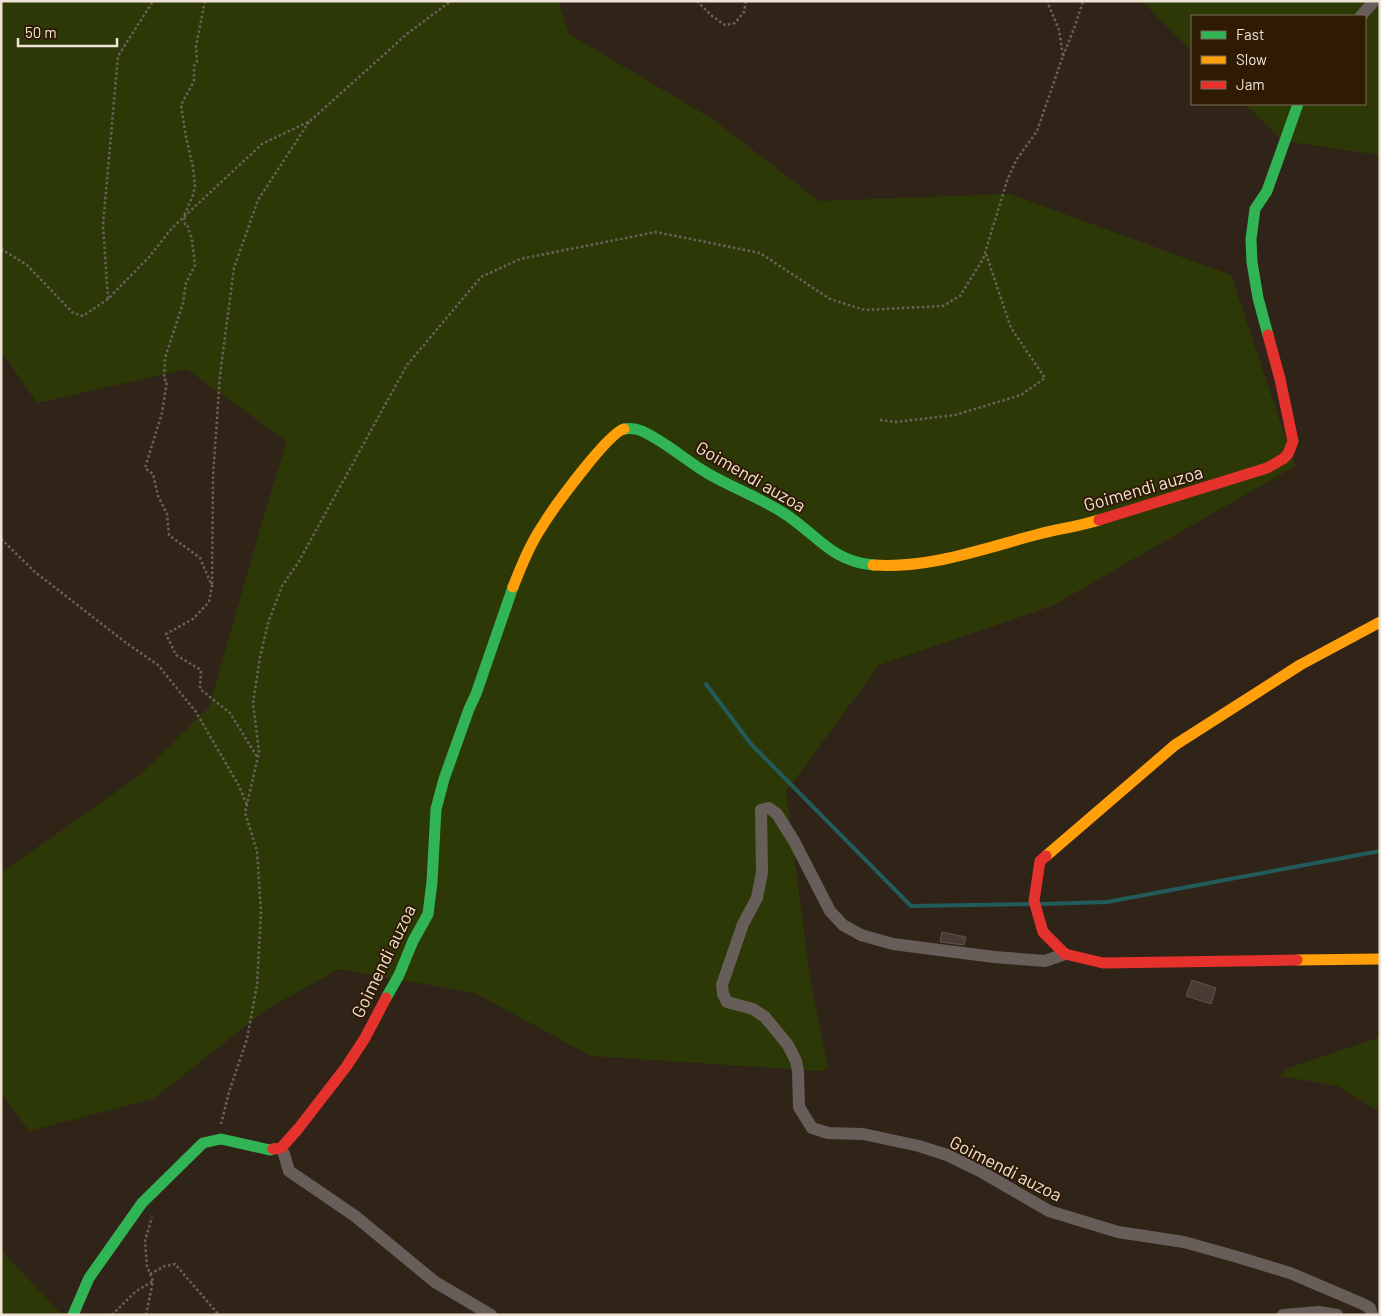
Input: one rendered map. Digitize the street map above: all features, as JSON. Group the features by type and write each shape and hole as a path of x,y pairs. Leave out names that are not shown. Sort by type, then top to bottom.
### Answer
{"street":[{"path":"1362,15 1374,1"},
{"name":"Goimendi auzoa","path":"280,1148 298,1129 346,1067 365,1038 399,975 413,941 428,914 432,882 436,809 507,600 542,526 612,434 626,428 640,430 707,473 781,511 803,526 829,550 851,561 862,564 889,566 961,556 1096,521 1267,468 1288,454 1293,441 1258,298 1252,262 1251,239 1255,209 1267,191 1298,105"},
{"path":"1380,622 1300,665 1175,745 1040,861 1034,901 1043,932 1065,954 1103,963 1380,959"},
{"name":"Goimendi auzoa","path":"1065,954 1045,961 994,957 893,944 861,935 843,925 830,911 794,841 777,814 769,808 761,810 762,872 757,898 743,924 722,985 723,994 728,1002 753,1009 765,1017 788,1045 796,1061 798,1071 799,1107 812,1128 828,1133 878,1136 947,1155 980,1171 1050,1211 1118,1232 1184,1242 1290,1273 1363,1304 1370,1308 1372,1315"},
{"path":"73,1315 89,1278 142,1203 203,1143 217,1139 270,1150 280,1148 289,1170 355,1216 435,1282 491,1315"},
{"path":"1283,1315 1319,1312 1337,1315"}],"path":[{"path":"108,300 103,225 118,56 153,1"},
{"path":"205,1 196,46 197,62 194,66 194,81 181,105 186,137 194,167 195,186 184,216 185,224 187,224 192,240 195,265 186,283 183,303 165,358 164,379 167,381 162,413 145,468 153,474 158,496 167,514 169,535 200,558 212,586"},
{"path":"258,758 230,713 200,689 201,670 176,655 166,634 193,619 209,602 212,586 213,468 220,375 234,268 258,200 310,121 408,33 451,1"},
{"path":"697,1 712,16 725,25 735,24 744,12 746,1"},
{"path":"1047,1 1059,30 1063,56"},
{"path":"217,1139 229,1092 247,1039 257,986 260,912 257,851 245,813 259,752 253,703 260,657 268,623 282,586 298,563 407,365 482,277 520,259 656,232 760,253 830,299 865,310 942,306 960,296 983,259 1008,178 1017,159 1037,131 1083,1"},
{"path":"1,249 27,265 73,313 82,316 108,300 184,216 262,144 310,121"},
{"path":"880,420 896,422 955,415 1021,395 1045,378 1011,328 985,253"},
{"path":"1,538 35,572 125,642 158,665 196,712 239,786 247,805"},
{"path":"146,1315 152,1281 147,1266 145,1241 152,1216"},
{"path":"150,1274 165,1266 175,1264 219,1315"},
{"path":"112,1315 135,1292 152,1281"}],"green space":[{"path":"1,1 558,1 569,34 714,120 819,201 1010,194 1231,275 1295,466 1052,606 879,665 786,792 810,978 828,1068 820,1071 591,1056 475,993 339,969 267,1009 153,1099 29,1131 1,1093 1,873 140,775 209,707 266,508 287,442 187,369 37,403 1,351"},
{"path":"1142,1 1380,1 1380,155 1283,141 1246,105 1366,105 1366,15 1191,15 1191,51"},
{"path":"1380,1037 1380,1112 1337,1086 1281,1076 1286,1069"},
{"path":"2,1251 62,1315 1,1315"}],"building":[{"path":"942,932 966,937 964,945 940,942"},
{"path":"1192,980 1216,988 1211,1004 1186,996"}],"waterway":[{"path":"706,684 751,744 911,906 1029,904"},
{"path":"1041,904 1107,902 1380,851"}],"traffic: fast":[{"path":"1268,335 1258,298 1252,262 1251,239 1255,209 1267,191 1298,105"},
{"path":"624,429 638,430 651,435 707,473 794,520 834,552 858,563 873,565"},
{"path":"386,998 428,914 432,882 436,809 444,779 513,587"},
{"path":"73,1315 89,1278 142,1203 203,1143 221,1139 270,1150 273,1149"}],"traffic: slow":[{"path":"513,587 538,532 549,516 594,456 606,443 624,429"},
{"path":"873,565 915,564 936,561 1099,520"},
{"path":"1046,856 1175,745 1300,665 1380,622"},
{"path":"1297,960 1380,959"}],"traffic: jam":[{"path":"1099,520 1267,468 1288,454 1293,441 1280,379 1268,335"},
{"path":"1046,856 1040,861 1034,901 1043,932 1065,954 1103,963 1297,960"},
{"path":"273,1149 281,1148 298,1129 346,1067 365,1038 386,998"}]}
